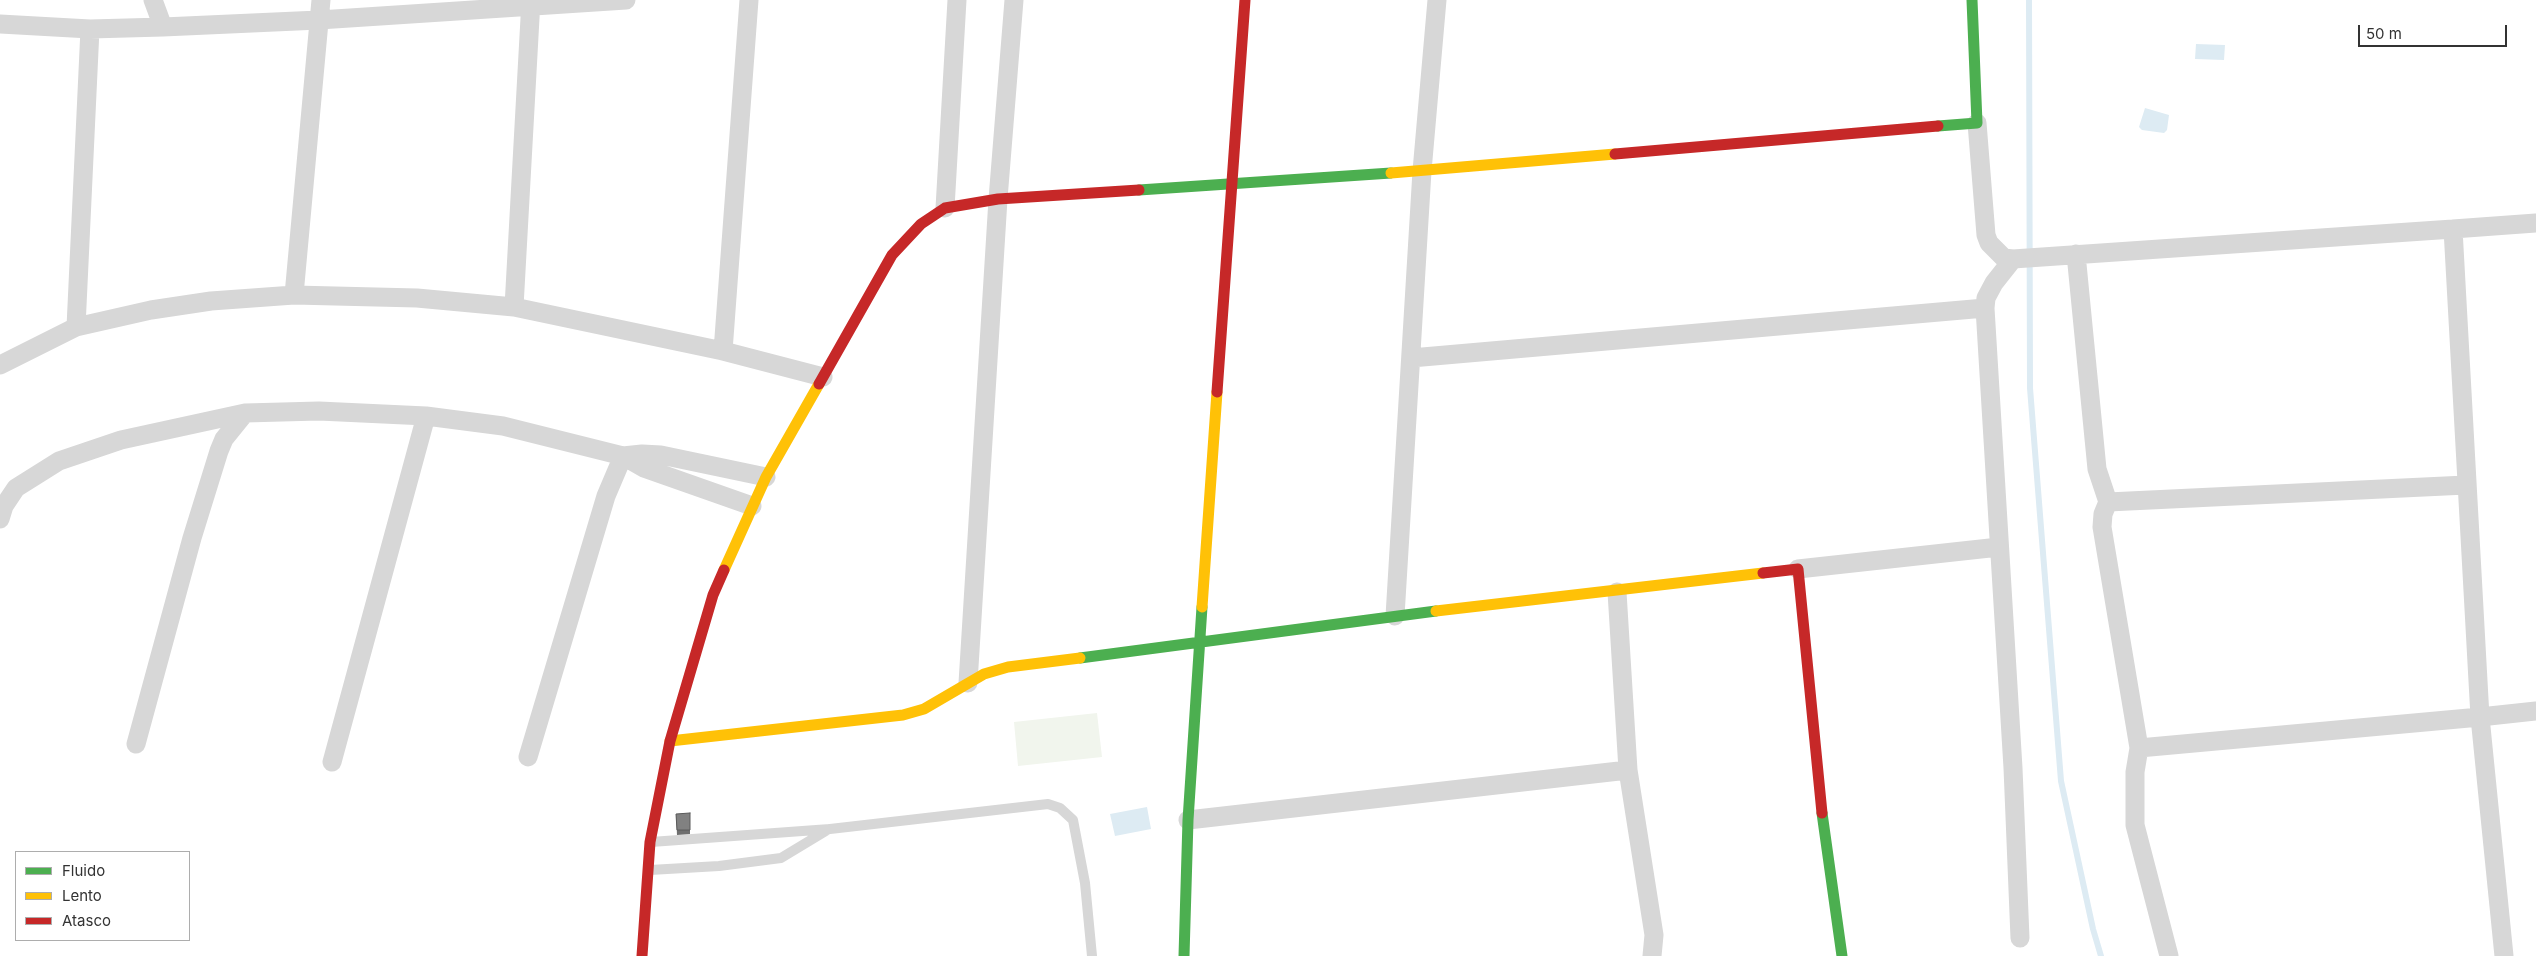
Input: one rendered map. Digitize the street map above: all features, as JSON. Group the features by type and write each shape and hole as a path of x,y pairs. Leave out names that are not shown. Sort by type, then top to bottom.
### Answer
{"street":[{"path":"152,0 163,27"},
{"path":"294,296 321,0"},
{"path":"0,24 90,29 163,27 319,20 530,4 626,0"},
{"path":"723,351 749,0"},
{"path":"945,208 957,0"},
{"path":"968,683 998,199 1014,0"},
{"path":"1184,956 1188,820 1199,643 1245,0"},
{"path":"1395,616 1422,171 1437,0"},
{"path":"1972,0 1977,123 1986,235 1989,243 2004,258 2020,259 2067,256 2536,223"},
{"path":"514,307 530,4"},
{"path":"76,327 90,29"},
{"path":"642,956 650,842 670,741 713,596 766,477 892,255 921,224 945,208 998,199 1422,171 1977,123"},
{"path":"2453,229 2480,717 2504,956"},
{"path":"2067,256 2098,469 2108,502 2103,520 2106,551 2139,748 2135,772 2135,825 2169,956"},
{"path":"2020,259 1994,283 1986,298 1985,308 2017,831 2020,938"},
{"path":"0,365 76,327 151,310 211,301 294,296 417,298 514,307 723,351 823,377"},
{"path":"1411,358 1985,308"},
{"path":"0,519 4,506 16,488 59,460 121,440 245,413 319,411 426,416 503,426 624,456 644,468 752,506"},
{"path":"136,744 192,538 219,450 224,439 245,413"},
{"path":"332,762 426,416"},
{"path":"624,456 642,454 661,455 766,477"},
{"path":"528,757 606,496 624,456"},
{"path":"2108,502 2466,485"},
{"path":"670,741 903,715 924,709 984,674 1008,667 1395,616 1999,548"},
{"path":"1798,570 1820,800 1842,956"},
{"path":"1617,592 1628,770 1654,935 1652,956"},
{"path":"2139,748 2536,711"},
{"path":"1188,820 1628,770"}],"lane":[{"path":"650,842 830,829 1048,804 1060,808 1073,820 1085,883 1092,956"},
{"path":"648,870 719,866 781,858 830,829"}],"shaded area":[{"path":"2196,44 2225,45 2224,60 2195,59"},
{"path":"2145,108 2169,115 2167,130 2164,133 2142,130 2139,127"},
{"path":"1097,713 1102,757 1018,766 1014,722"},
{"path":"1147,807 1151,829 1115,836 1110,814"}],"building":[{"path":"690,813 690,830 677,830 676,814"}],"waterway":[{"path":"2029,0 2030,388 2061,781 2093,929 2101,956"}],"traffic: fast":[{"path":"1938,126 1977,123 1972,0"},
{"path":"1139,190 1391,173"},
{"path":"1184,956 1188,820 1202,607"},
{"path":"1080,658 1436,611"},
{"path":"1822,813 1842,956"}],"traffic: slow":[{"path":"1391,173 1615,154"},
{"path":"724,570 766,477 819,384"},
{"path":"1202,607 1217,392"},
{"path":"1436,611 1763,573"},
{"path":"670,741 903,715 924,709 984,674 1008,667 1080,658"}],"traffic: jam":[{"path":"1217,392 1245,0"},
{"path":"1615,154 1938,126"},
{"path":"819,384 892,255 921,224 945,208 998,199 1139,190"},
{"path":"1763,573 1798,569 1822,813"},
{"path":"642,956 650,842 670,741 713,595 724,570"}]}
